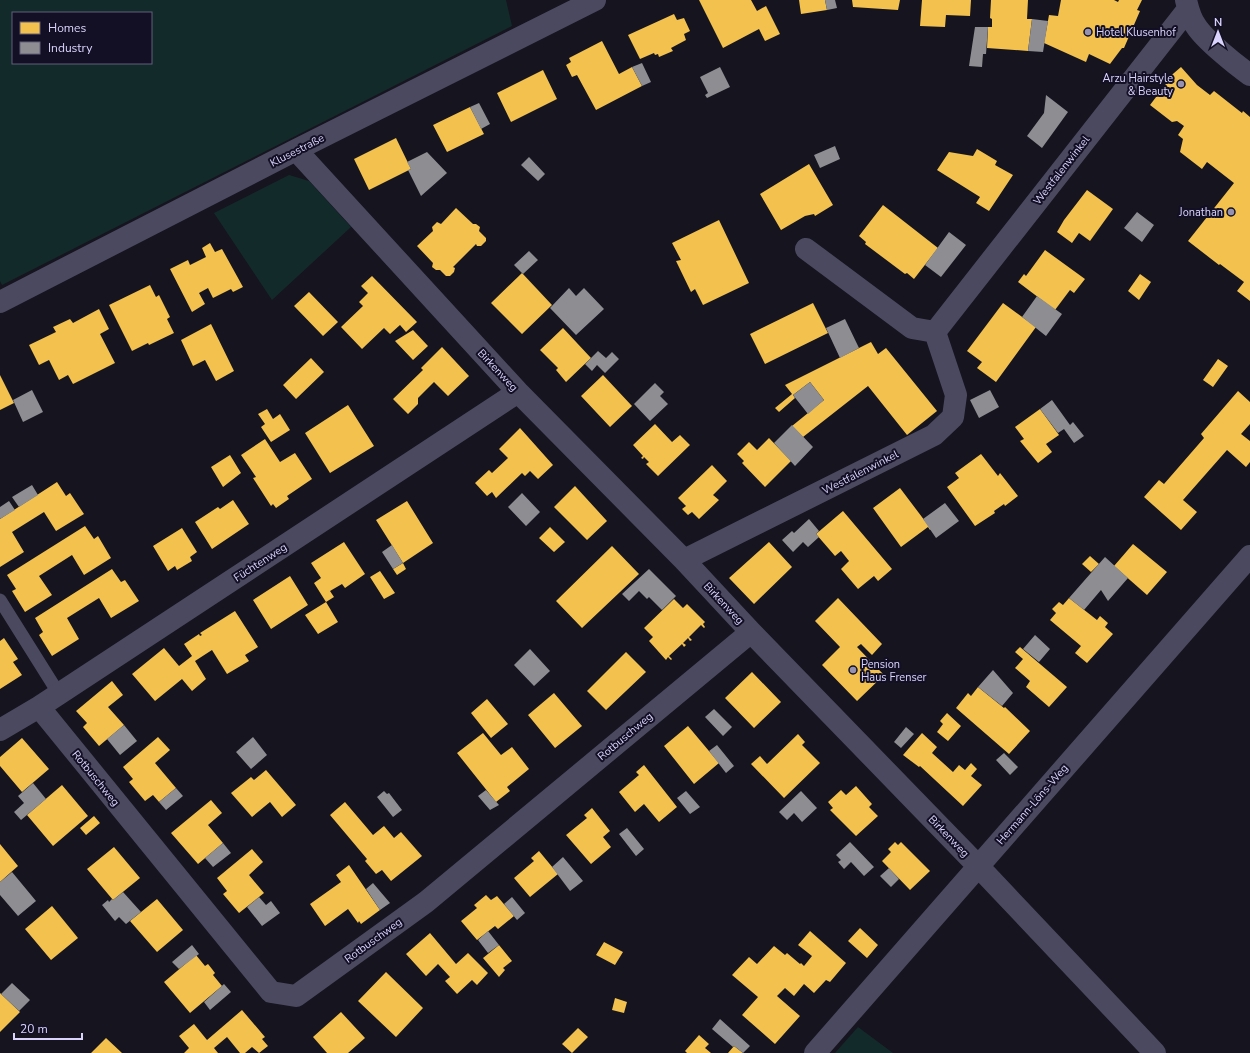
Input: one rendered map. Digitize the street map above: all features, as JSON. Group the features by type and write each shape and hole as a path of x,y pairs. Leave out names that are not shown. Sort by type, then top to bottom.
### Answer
{"street":[{"name":"Klusestraße","path":"0,302 296,150 596,0"},
{"path":"1187,4 1196,27 1211,43 1250,75"},
{"name":"Westfalenwinkel","path":"684,560 934,434 953,417 956,395 935,332 1187,4"},
{"name":"Birkenweg","path":"296,150 518,392 684,560 751,632 972,860 1155,1053"},
{"path":"806,249 912,328 935,332"},
{"name":"Füchtenweg","path":"0,730 59,694 518,392"},
{"name":"Hermann-Löns-Weg","path":"816,1053 972,860 1250,556"},
{"name":"Rotbuschweg","path":"39,707 271,992 296,996 426,902 751,632"}],"lane":[{"path":"0,600 59,694"}],"green space":[{"path":"0,0 506,0 512,26 2,285 0,281"},
{"path":"289,175 309,181 351,227 272,300 214,213"},
{"path":"858,1027 893,1053 835,1053"}],"building: Homes":[{"path":"699,0 751,0 757,11 766,6 780,34 765,41 759,29 723,48"},
{"path":"799,0 825,0 827,10 801,14"},
{"path":"852,0 900,0 898,10 853,7"},
{"path":"922,0 971,0 970,16 946,15 945,27 920,26"},
{"path":"991,0 1028,0 1027,19 1032,19 1028,51 987,48 988,27 992,27 992,19 990,18"},
{"name":"Hotel Klusenhof","path":"1061,0 1114,0 1118,2 1119,0 1142,0 1137,10 1140,11 1124,48 1122,48 1110,64 1089,54 1086,62 1044,43 1049,15 1058,16"},
{"path":"674,14 677,20 684,18 690,31 684,34 686,40 671,48 673,51 659,57 658,54 655,55 654,53 640,59 628,35"},
{"path":"602,41 619,74 632,67 642,86 596,110 577,75 572,77 566,65 571,62 569,58"},
{"name":"Jonathan","path":"1181,67 1197,85 1210,95 1214,91 1242,113 1243,111 1250,117 1250,301 1237,291 1244,282 1188,241 1234,183 1207,162 1202,169 1180,152 1183,139 1178,135 1184,126 1177,121 1172,122 1150,105 1169,80 1167,79"},
{"path":"543,70 557,99 511,122 497,93"},
{"path":"470,107 484,134 447,152 433,125"},
{"path":"396,138 411,169 369,190 354,159"},
{"path":"977,149 997,161 995,165 1013,175 989,211 976,203 980,197 937,170 949,152 973,156"},
{"path":"809,164 833,205 815,216 814,214 805,216 781,230 760,194"},
{"path":"1087,190 1113,209 1090,241 1079,233 1072,243 1057,232 1064,220"},
{"path":"883,205 938,248 914,279 865,244 866,242 859,236"},
{"path":"456,208 473,224 480,227 479,231 486,238 486,241 481,246 477,246 476,244 453,267 455,268 454,272 450,276 446,276 440,270 436,270 432,267 433,263 417,246 433,231 432,227 437,222 441,224"},
{"path":"719,220 749,283 703,305 695,289 691,292 676,261 681,260 672,243"},
{"path":"210,243 215,252 222,249 243,287 233,292 231,289 213,298 208,288 199,293 205,304 192,312 170,269 188,260 190,265 206,257 202,248"},
{"path":"1045,250 1085,279 1074,293 1070,290 1055,310 1018,282 1024,274 1026,276"},
{"path":"522,273 552,305 522,334 491,303"},
{"path":"1140,274 1151,282 1139,300 1128,291"},
{"path":"372,276 417,322 406,332 400,325 390,334 384,328 362,349 341,327 363,306 359,302 368,293 361,286"},
{"path":"150,285 156,297 159,295 170,317 167,319 174,333 132,351 109,305"},
{"path":"309,292 338,322 323,336 294,306"},
{"path":"813,303 828,333 765,364 750,334"},
{"path":"1003,303 1036,327 996,382 977,368 982,362 967,351"},
{"path":"99,309 109,329 100,334 115,363 73,384 68,375 59,380 49,360 39,365 29,345 56,332 53,327 70,319 73,323"},
{"path":"211,324 234,371 216,381 205,360 193,366 181,340"},
{"path":"563,328 591,358 566,382 556,370 558,368 540,350"},
{"path":"413,330 428,346 413,360 395,341"},
{"path":"871,342 878,354 886,348 937,411 907,435 868,386 803,437 792,426 824,400 810,382 793,395 795,398 779,412 775,408 792,394 785,385"},
{"path":"442,347 469,376 448,396 434,382 418,398 418,404 408,414 393,399 423,370 421,368"},
{"path":"311,358 324,372 296,399 283,385"},
{"path":"1218,359 1228,366 1213,387 1203,380"},
{"path":"0,375 14,403 0,410"},
{"path":"603,375 632,406 610,427 581,396"},
{"path":"1238,391 1250,402 1250,424 1241,434 1250,441 1250,462 1246,467 1227,450 1183,500 1197,512 1181,530 1144,497 1159,480 1164,484 1204,438 1201,434"},
{"path":"348,405 374,446 330,473 305,433"},
{"path":"267,409 273,419 280,414 290,430 271,442 261,427 265,424 258,414"},
{"path":"1040,409 1059,435 1046,444 1052,452 1038,463 1020,441 1024,439 1015,427"},
{"path":"655,424 672,442 680,435 690,445 658,476 646,464 649,462 644,457 643,459 641,458 643,456 633,445"},
{"path":"520,428 553,465 538,479 530,471 525,476 522,473 496,498 492,492 487,496 475,483 489,470 492,473 508,458 499,449"},
{"path":"769,438 791,461 765,487 742,463 744,461 737,454 749,442 757,450"},
{"path":"265,439 280,462 295,453 312,479 287,496 289,499 276,508 273,504 271,506 253,478 256,477 241,455"},
{"path":"981,454 998,476 1000,473 1018,496 1005,506 1004,504 994,511 995,513 975,526 947,487 959,478 955,473"},
{"path":"230,455 241,473 223,487 211,467"},
{"path":"712,465 727,481 713,495 719,500 699,519 692,512 688,515 682,509 686,506 678,498"},
{"path":"57,482 66,496 70,493 84,514 56,531 44,512 12,532 24,552 0,567 0,519"},
{"path":"575,486 607,521 587,540 554,507"},
{"path":"900,488 931,529 930,530 928,527 901,547 873,508"},
{"path":"233,500 249,524 212,549 195,522 218,507 220,509"},
{"path":"407,501 433,543 403,563 376,520"},
{"path":"843,511 892,569 878,581 874,576 858,589 841,569 849,561 841,551 835,556 816,534"},
{"path":"85,526 94,539 98,536 111,558 84,575 72,555 39,576 52,595 25,612 12,591 16,589 7,575"},
{"path":"550,527 565,542 554,552 539,538"},
{"path":"182,528 197,552 190,557 192,561 177,570 175,566 168,571 153,546"},
{"path":"344,542 365,574 345,588 342,584 330,591 334,597 326,602 314,583 321,578 311,563"},
{"path":"769,542 792,567 754,604 729,578"},
{"path":"1133,544 1167,572 1147,595 1114,566"},
{"path":"612,546 639,574 582,628 556,601"},
{"path":"1090,556 1099,564 1091,572 1082,564"},
{"path":"403,563 406,569 397,575 393,569"},
{"path":"112,569 121,582 125,580 139,601 111,618 99,598 67,618 79,639 52,656 39,635 43,632 35,618"},
{"path":"380,571 395,593 384,599 370,577"},
{"path":"290,576 308,605 271,629 253,600"},
{"path":"838,598 882,644 872,655 861,644 857,647 884,675 857,701 822,665 840,647 815,621"},
{"path":"1069,598 1097,620 1100,616 1108,623 1105,627 1113,634 1087,663 1075,653 1081,646 1050,620 1056,613 1052,609 1059,602 1063,605"},
{"path":"674,599 683,608 687,604 705,622 703,624 705,627 704,628 701,625 689,637 692,640 690,641 688,638 683,643 686,645 684,647 682,644 669,656 672,659 671,660 668,657 666,660 649,641 653,637 644,628"},
{"path":"326,602 338,622 318,634 305,615"},
{"path":"235,611 258,647 245,655 249,661 227,674 212,650 195,661 206,679 192,691 182,679 155,701 132,674 164,648 179,666 192,656 184,644 199,634 200,636 202,635 200,633"},
{"path":"4,638 18,659 13,662 22,675 0,689 0,641"},
{"path":"1020,647 1067,687 1049,707 1026,687 1030,681 1015,668 1023,659 1015,652"},
{"path":"626,652 646,672 606,710 587,691"},
{"path":"752,672 781,702 754,728 725,698"},
{"path":"112,681 123,695 108,707 124,725 99,746 83,727 87,723 76,711"},
{"path":"978,687 1004,708 1005,707 1030,731 1009,754 956,708 968,693 971,696"},
{"path":"554,693 582,726 555,748 528,715"},
{"path":"487,699 508,724 491,738 471,713"},
{"path":"947,713 961,726 948,741 937,732 943,724 940,721"},
{"path":"688,726 719,763 694,784 664,746"},
{"path":"483,733 501,755 512,747 529,769 507,787 510,791 496,802 457,753"},
{"path":"922,733 937,747 932,753 953,772 959,765 965,770 971,763 977,769 971,776 982,785 963,806 920,766 919,767 903,755"},
{"path":"798,734 805,742 802,745 820,763 784,798 751,764 760,756 767,764"},
{"path":"158,737 170,750 155,763 176,788 159,802 153,795 145,801 129,782 133,779 123,767"},
{"path":"22,738 49,769 22,792 0,766 0,757"},
{"path":"644,765 677,807 659,822 644,804 635,812 619,792 639,775 636,772"},
{"path":"266,770 296,805 282,817 270,802 252,817 231,793 251,777 254,780"},
{"path":"62,785 88,816 53,846 27,815"},
{"path":"856,786 872,804 869,807 878,816 856,836 830,810 833,808 828,802 841,790 846,795"},
{"path":"211,800 222,813 208,825 223,843 198,864 171,833"},
{"path":"345,802 373,835 384,826 394,838 401,832 422,856 391,881 382,870 376,874 365,861 367,859 330,815"},
{"path":"592,808 610,831 603,837 611,847 591,864 566,835 587,818 584,815"},
{"path":"94,816 100,823 86,835 80,828"},
{"path":"895,842 898,845 901,842 930,871 910,890 882,861 891,852 888,849"},
{"path":"0,844 18,866 0,882"},
{"path":"114,847 140,878 113,900 87,869"},
{"path":"252,849 263,862 249,875 264,893 239,913 223,894 227,891 217,878"},
{"path":"539,851 558,874 530,897 514,878 534,861 531,858"},
{"path":"349,865 380,910 361,924 359,921 358,923 348,909 325,926 310,904 341,882 336,875"},
{"path":"486,895 491,900 497,896 514,916 498,929 495,926 477,940 461,921 477,908 474,905"},
{"path":"157,899 183,930 157,952 130,921"},
{"path":"52,906 78,938 51,960 25,929"},
{"path":"860,928 878,945 867,958 848,941"},
{"path":"810,931 846,963 830,982 826,980 814,993 804,984 794,996 785,988 777,996 800,1016 775,1044 742,1015 758,997 732,975 749,957 757,964 774,946 785,955 787,953 804,966 812,956 798,945"},
{"path":"430,933 456,964 468,953 488,973 477,985 472,980 457,994 445,981 450,977 438,964 426,976 406,954"},
{"path":"604,942 623,952 615,965 596,955"},
{"path":"499,945 512,961 503,968 505,970 499,977 483,958"},
{"path":"196,955 205,966 208,964 215,973 213,975 222,986 190,1013 164,982"},
{"path":"386,972 423,1008 396,1037 358,1001"},
{"path":"0,993 20,1012 0,1032"},
{"path":"615,998 627,1002 624,1013 612,1010"},
{"path":"242,1010 265,1037 262,1039 268,1046 259,1053 252,1047 245,1053 240,1053 227,1037 214,1048 218,1053 184,1053 189,1048 179,1036 194,1024 207,1040"},
{"path":"341,1012 365,1038 348,1053 327,1053 313,1037"},
{"path":"578,1028 588,1037 572,1053 562,1044"},
{"path":"699,1035 709,1044 705,1048 711,1053 687,1053 685,1051"},
{"path":"106,1038 122,1053 91,1053"},
{"path":"734,1046 743,1053 728,1053"}],"building: Industry":[{"path":"825,0 835,0 837,8 827,10"},
{"path":"1032,19 1048,21 1043,52 1028,51"},
{"path":"975,27 988,27 986,54 983,54 982,67 969,66"},
{"path":"642,63 651,82 642,86 632,67"},
{"path":"720,67 730,87 707,98 705,95 708,93 700,77"},
{"path":"1046,95 1068,112 1042,148 1027,136 1044,113"},
{"path":"479,103 490,124 481,129 470,107"},
{"path":"835,146 840,159 820,168 814,155"},
{"path":"427,152 447,173 421,196 408,170 411,169 407,162"},
{"path":"529,157 545,174 538,181 521,165"},
{"path":"1137,212 1154,225 1142,242 1124,228"},
{"path":"949,232 966,245 941,277 925,265"},
{"path":"529,251 538,260 523,274 514,265"},
{"path":"569,288 576,296 584,288 604,309 576,335 550,308"},
{"path":"1037,296 1062,314 1046,336 1022,317"},
{"path":"845,319 859,348 840,358 826,328"},
{"path":"598,351 606,358 612,352 619,359 605,373 597,365 592,371 585,364"},
{"path":"810,382 824,400 808,414 793,395"},
{"path":"655,383 664,392 660,396 668,404 650,421 634,404"},
{"path":"32,390 43,412 23,422 13,400"},
{"path":"990,390 999,407 979,418 970,400"},
{"path":"1052,400 1070,425 1073,422 1084,436 1074,443 1064,429 1058,433 1040,409"},
{"path":"792,425 813,447 795,466 774,443"},
{"path":"32,485 38,495 19,507 12,497"},
{"path":"522,493 540,512 526,526 508,507"},
{"path":"9,501 15,510 0,519 0,507"},
{"path":"945,503 959,521 936,538 923,519"},
{"path":"809,519 819,531 816,534 819,537 808,547 803,542 793,552 782,540 792,531 794,533"},
{"path":"392,545 403,563 393,569 382,552"},
{"path":"1105,557 1128,578 1108,601 1101,590 1084,610 1069,598"},
{"path":"649,569 676,596 662,610 649,597 647,599 639,591 629,601 622,594"},
{"path":"1035,635 1050,649 1039,662 1023,649"},
{"path":"530,649 550,671 534,686 514,665"},
{"path":"993,670 1013,693 1002,706 978,687"},
{"path":"714,709 732,727 723,736 705,717"},
{"path":"124,725 137,741 120,755 107,739"},
{"path":"906,727 914,734 901,748 894,742"},
{"path":"253,737 267,755 251,769 236,752"},
{"path":"717,745 734,766 726,773 709,751"},
{"path":"1004,753 1018,767 1010,775 996,760"},
{"path":"33,783 46,799 21,820 14,812 24,803 18,796"},
{"path":"176,788 183,796 166,810 159,802"},
{"path":"486,790 499,805 490,810 478,796"},
{"path":"384,791 387,794 389,793 402,810 393,817 377,797"},
{"path":"686,791 700,807 690,814 677,798"},
{"path":"801,791 817,808 802,822 794,813 787,820 779,812"},
{"path":"627,828 644,849 636,856 619,834"},
{"path":"850,842 874,867 864,876 851,862 844,869 838,862 841,860 836,855"},
{"path":"223,843 231,853 213,867 205,858"},
{"path":"563,857 583,881 570,891 552,867"},
{"path":"889,868 899,879 891,887 880,876"},
{"path":"12,872 36,901 18,916 0,895 0,882"},
{"path":"373,883 390,903 380,910 366,889"},
{"path":"123,892 141,912 126,924 119,917 115,921 102,905 108,900 109,902 112,899 113,900"},
{"path":"259,897 266,905 271,901 280,913 262,926 247,907"},
{"path":"512,897 525,913 517,920 504,904"},
{"path":"488,931 499,945 488,953 478,940"},
{"path":"192,945 199,954 179,969 172,962"},
{"path":"12,983 30,1000 19,1011 1,994"},
{"path":"224,984 231,992 210,1010 204,1002"},
{"path":"720,1019 750,1046 743,1053 734,1046 733,1047 712,1029"}],"place":[{"name":"Hotel Klusenhof","path":"1088,32"},
{"name":"Arzu Hairstyle & Beauty","path":"1181,84"},
{"name":"Jonathan","path":"1231,212"},
{"name":"Pension Haus Frenser","path":"853,670"}]}
